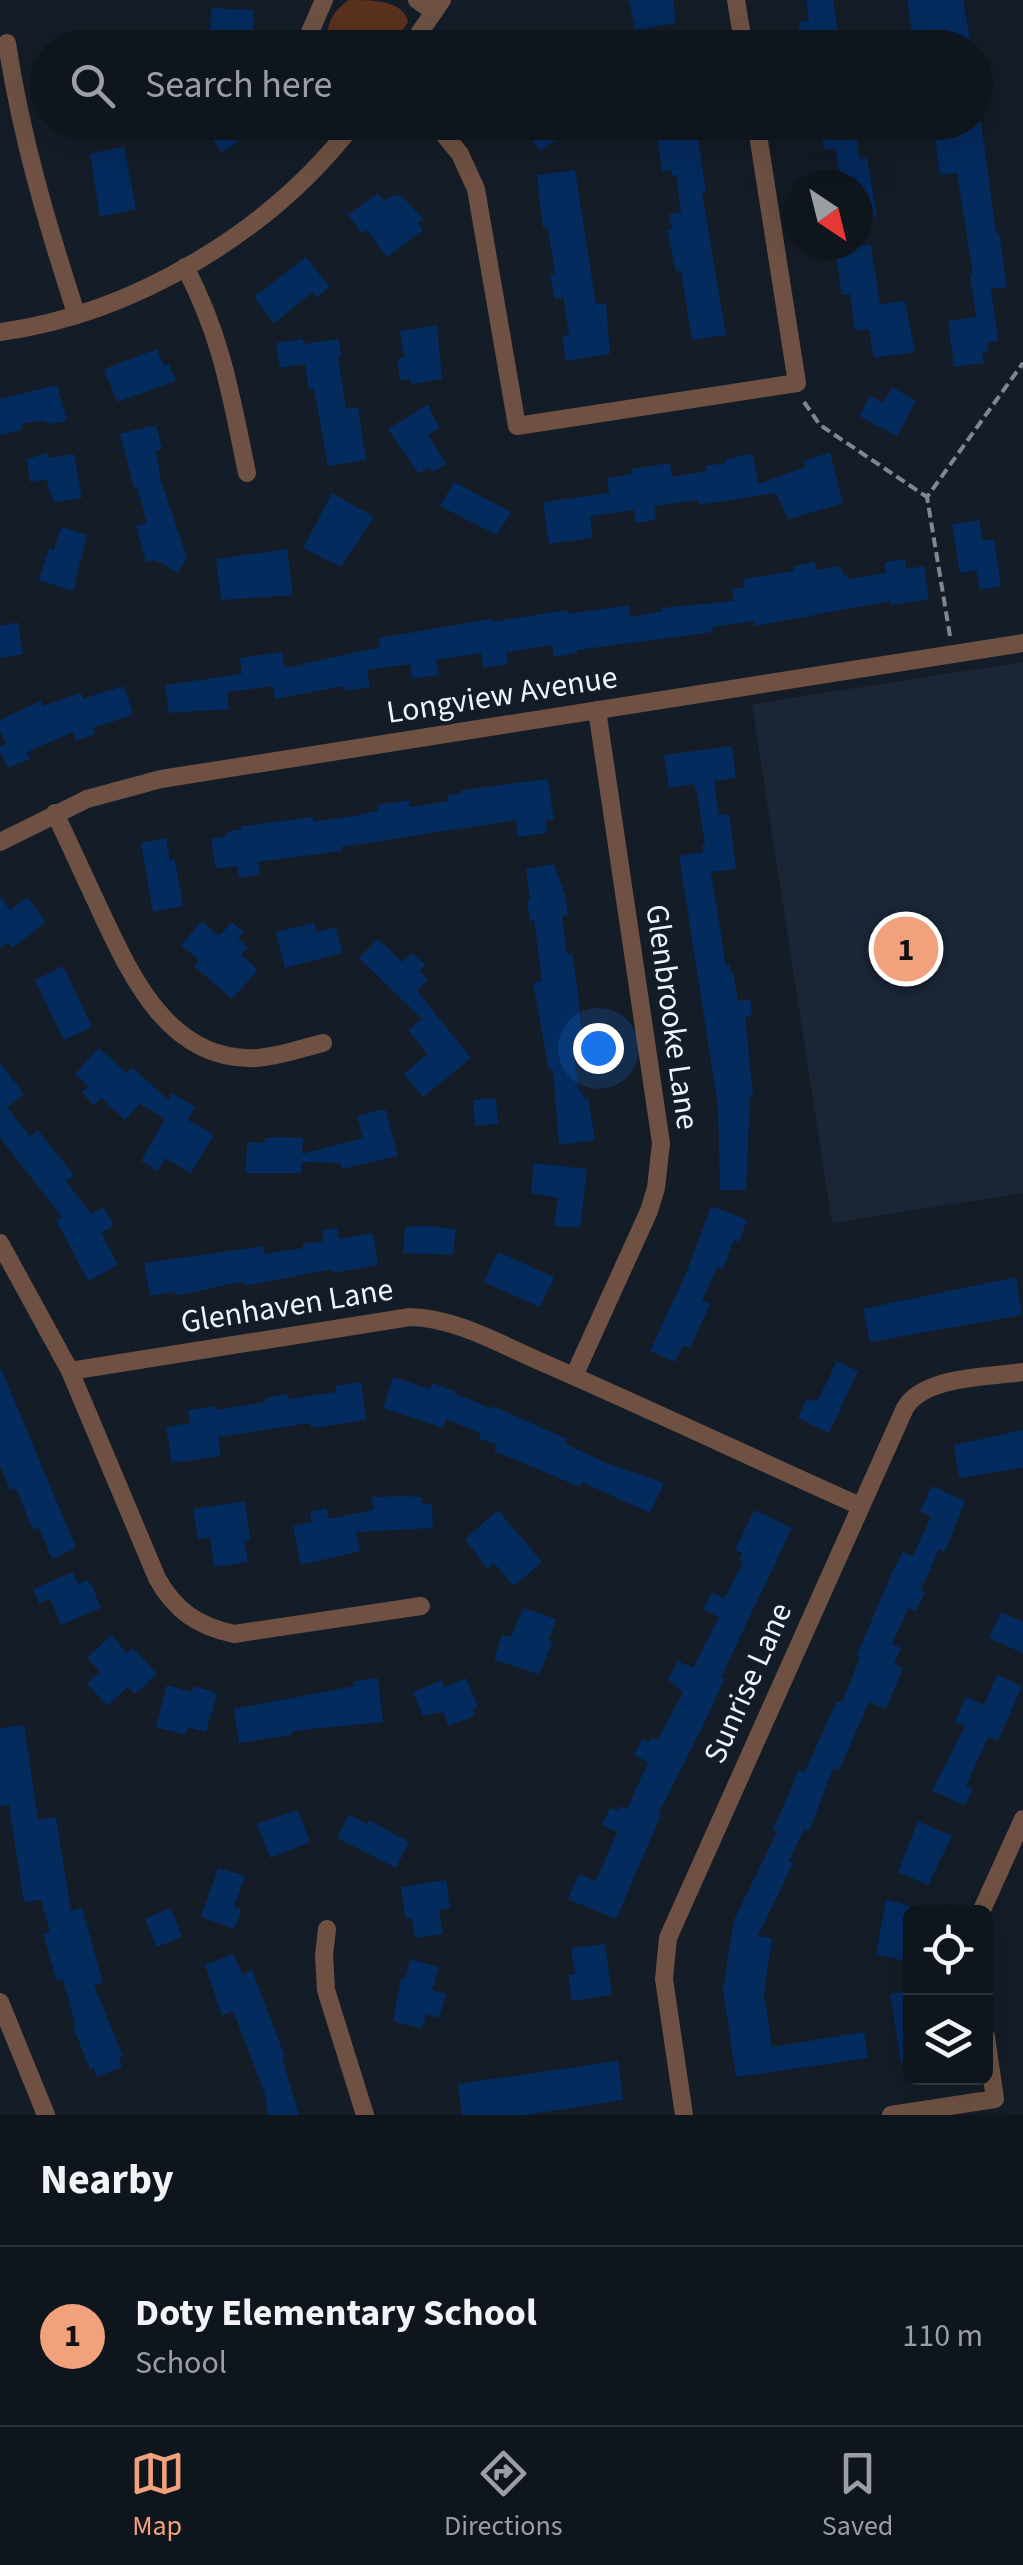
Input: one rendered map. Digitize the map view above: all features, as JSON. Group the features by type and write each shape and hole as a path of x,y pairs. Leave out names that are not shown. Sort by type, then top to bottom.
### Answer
{"street":[{"path":"311,30 324,0"},
{"path":"417,0 438,6 421,30"},
{"path":"736,0 741,30"},
{"path":"7,43 36,190 76,313"},
{"path":"0,332 109,302 185,267 293,189 338,140"},
{"path":"449,140 460,154 476,189 516,426 797,383 759,140"},
{"path":"185,267 221,349 248,472"},
{"name":"Longview Avenue","path":"0,842 55,813 104,794 162,779 1023,643"},
{"name":"Glenbrooke Lane","path":"574,1376 649,1212 661,1143 597,710"},
{"path":"55,813 134,982 180,1033 196,1044 234,1057 258,1058 323,1043"},
{"path":"0,1243 70,1370 157,1578 166,1595 184,1613 206,1628 234,1634 420,1606"},
{"name":"Glenhaven Lane","path":"70,1370 410,1317 452,1324 860,1506"},
{"name":"Sunrise Lane","path":"684,2115 664,1979 668,1938 860,1506 915,1394 931,1386 1023,1372"},
{"path":"985,1905 1023,1820"},
{"path":"327,1929 326,1990 365,2115"},
{"path":"0,2002 46,2115"},
{"path":"891,2115 995,2099 993,2085"}],"path":[{"path":"952,654 927,497 1023,363"},
{"path":"797,383 807,409 820,426 927,497"}],"shaded area":[{"path":"349,0 385,3 400,9 408,22 403,30 329,30 338,9"},
{"path":"1023,662 1023,1193 832,1223 752,704"}],"building":[{"path":"629,0 673,0 676,23 635,30"},
{"path":"806,0 833,0 838,30 799,30 798,22 809,20"},
{"path":"907,0 963,0 969,30 912,30"},
{"path":"211,8 254,10 253,30 210,30"},
{"path":"213,140 240,140 222,153"},
{"path":"532,140 556,140 540,151"},
{"path":"658,140 698,140 706,192 702,193 726,335 692,340 681,271 676,271 667,229 672,229 669,214 681,212 676,175 671,170 662,172"},
{"path":"823,140 857,140 860,159 867,158 869,170 839,170 835,148 824,150"},
{"path":"935,140 983,140 1007,287 991,289 998,341 987,342 989,351 982,352 984,363 954,367 948,321 976,317 973,274 957,173 940,175"},
{"path":"124,146 136,209 100,217 90,154"},
{"path":"575,170 596,304 606,303 610,354 566,361 562,336 569,335 563,297 555,299 550,275 555,274 548,228 543,228 537,175"},
{"path":"378,193 384,201 393,195 402,196 423,219 418,223 423,230 387,257 367,230 362,234 348,215"},
{"path":"306,257 329,287 317,297 313,292 274,323 254,297"},
{"path":"873,258 880,304 905,301 915,352 874,358 869,329 855,331 850,294 842,295 836,260"},
{"path":"437,325 442,379 411,384 410,379 400,380 397,359 404,358 400,331"},
{"path":"303,339 303,344 339,339 346,409 358,407 366,460 328,466 314,389 309,390 305,364 280,368 276,343"},
{"path":"157,349 176,381 117,402 104,369"},
{"path":"57,385 67,421 21,424 22,430 0,435 0,399"},
{"path":"892,387 916,401 897,436 859,416 870,396 883,403"},
{"path":"428,404 439,428 428,435 446,464 432,472 429,467 419,474 388,429"},
{"path":"156,425 162,449 156,451 161,481 187,558 178,573 155,560 146,562 136,526 147,523 120,434"},
{"path":"830,452 843,503 828,508 788,519 776,493 698,505 697,500 654,506 656,520 636,523 634,510 590,516 593,538 549,544 543,502 609,493 607,478 632,474 631,469 670,463 672,477 707,471 706,466 753,454 758,484 806,467 804,461"},
{"path":"48,453 49,458 74,454 82,498 54,502 46,479 30,482 27,459"},
{"path":"454,482 511,512 497,535 440,506"},
{"path":"332,493 374,517 341,567 303,548"},
{"path":"979,520 983,541 994,539 1001,586 980,590 976,570 960,573 952,524"},
{"path":"61,527 87,535 73,591 39,580 49,548 54,550"},
{"path":"287,549 293,595 221,600 216,559"},
{"path":"905,559 906,569 924,566 929,599 891,605 890,601 755,626 754,621 712,627 713,632 577,650 578,653 554,657 552,645 506,652 508,664 483,668 481,653 436,660 439,675 412,679 410,664 367,670 370,687 345,691 344,686 275,699 273,686 227,692 229,709 169,713 165,685 242,674 240,658 282,652 285,668 380,647 379,638 491,619 629,605 630,617 662,611 661,608 734,601 732,589 744,588 743,579 794,571 794,566 815,562 816,570 841,566 847,579 886,573 885,562"},
{"path":"18,622 23,654 0,658 0,626"},
{"path":"124,686 133,715 93,728 95,734 76,741 73,732 27,752 30,759 8,768 0,751 0,746 6,744 0,720 41,701 43,706 81,693 83,699"},
{"path":"732,746 736,778 714,781 719,815 729,814 736,869 711,872 726,966 730,965 733,972 738,1001 750,999 752,1016 745,1017 753,1097 746,1190 720,1190 718,1106 679,856 703,852 705,845 694,784 669,788 664,755"},
{"path":"548,779 554,820 546,821 547,833 518,837 516,820 258,862 260,874 239,878 237,866 216,869 211,839 227,836 226,832 242,829 241,826 359,815 378,811 377,805 409,800 410,807 448,801 447,796 461,790"},
{"path":"166,838 170,860 175,860 183,906 153,912 141,843"},
{"path":"554,864 565,895 568,915 562,916 578,994 582,1038 573,1040 572,1045 579,1091 583,1098 588,1097 595,1140 559,1145 553,1070 549,1071 533,983 542,981 534,920 530,921 527,901 530,900 526,869"},
{"path":"0,896 10,910 27,897 46,922 12,948 8,942 0,948"},
{"path":"202,921 219,936 232,922 244,932 238,938 248,947 241,955 258,970 232,999 194,966 199,960 181,945"},
{"path":"314,923 317,932 336,927 342,953 285,968 276,932"},
{"path":"378,939 402,962 412,953 425,965 419,971 428,979 417,991 471,1058 423,1097 404,1074 427,1054 408,1030 422,1019 359,958"},
{"path":"63,966 92,1027 64,1040 35,980"},
{"path":"99,1048 127,1073 132,1067 168,1100 172,1093 195,1107 188,1120 214,1135 191,1173 165,1158 158,1171 141,1161 165,1119 140,1104 125,1120 101,1098 94,1105 82,1093 88,1086 75,1074"},
{"path":"0,1062 24,1094 7,1107 30,1136 38,1130 74,1175 66,1181 91,1214 104,1207 114,1226 101,1233 118,1265 88,1281 56,1220 62,1217 0,1138"},
{"path":"496,1098 498,1124 475,1126 473,1100"},
{"path":"385,1109 398,1156 342,1169 340,1163 302,1162 301,1173 246,1173 247,1142 303,1138 302,1154 363,1138 357,1116"},
{"path":"534,1163 587,1169 580,1228 554,1226 558,1198 531,1193"},
{"path":"711,1206 747,1220 723,1269 717,1267 702,1301 710,1304 690,1348 683,1345 675,1362 650,1351 687,1271"},
{"path":"405,1227 456,1229 453,1255 403,1253"},
{"path":"337,1228 339,1239 373,1233 378,1265 333,1273 332,1269 245,1286 244,1281 176,1296 175,1292 150,1296 144,1263 263,1246 264,1254 303,1248 302,1244 324,1241 322,1230"},
{"path":"498,1252 554,1277 540,1307 484,1282"},
{"path":"1016,1277 1022,1315 870,1342 863,1309"},
{"path":"837,1361 858,1371 829,1433 798,1418 807,1398 817,1402"},
{"path":"0,1366 76,1548 52,1559 39,1527 33,1530 16,1488 10,1490 0,1465"},
{"path":"393,1377 430,1389 432,1383 455,1391 567,1439 565,1444 609,1464 664,1483 650,1513 582,1482 580,1487 494,1451 497,1445 479,1438 480,1433 446,1419 443,1428 383,1408"},
{"path":"361,1382 366,1420 311,1428 310,1423 218,1437 221,1456 172,1463 166,1427 190,1423 188,1410 215,1406 216,1410 288,1394 288,1399 336,1392 335,1386"},
{"path":"1023,1430 1023,1468 959,1478 954,1445"},
{"path":"932,1486 965,1501 945,1552 939,1549 916,1612 908,1608 892,1644 901,1648 894,1664 903,1668 886,1709 869,1702 839,1770 833,1768 809,1832 804,1829 789,1861 793,1863 758,1936 772,1938 764,1993 772,2047 864,2032 868,2058 736,2077 723,1989 734,1920 777,1832 773,1830 799,1770 804,1773 837,1701 842,1703 860,1657 857,1655 894,1568 903,1552 913,1556 931,1516 920,1511"},
{"path":"372,1497 422,1497 422,1504 432,1504 433,1528 356,1532 360,1551 301,1565 293,1526 312,1522 310,1512 326,1508 329,1519 373,1510"},
{"path":"245,1501 250,1540 244,1540 248,1562 214,1567 210,1537 198,1539 193,1509"},
{"path":"498,1510 542,1562 514,1586 494,1563 487,1569 465,1539"},
{"path":"754,1510 792,1528 721,1677 725,1678 702,1728 658,1814 661,1815 616,1919 568,1899 579,1874 596,1881 617,1832 602,1825 610,1808 627,1809 648,1762 634,1755 642,1739 658,1740 683,1692 668,1680 678,1661 693,1668 719,1617 703,1609 712,1592 724,1599 743,1562 739,1560 742,1553 735,1550"},
{"path":"73,1572 78,1584 87,1580 92,1586 101,1608 61,1625 50,1599 39,1603 33,1589"},
{"path":"523,1608 556,1619 549,1640 553,1641 539,1674 494,1660 502,1635 511,1637"},
{"path":"1001,1612 1023,1622 1023,1653 989,1638"},
{"path":"111,1635 127,1653 133,1648 157,1674 135,1694 128,1687 107,1706 87,1683 100,1672 87,1658"},
{"path":"997,1675 1022,1686 998,1741 988,1737 966,1786 973,1789 965,1805 932,1791 965,1726 955,1722 966,1697 984,1705"},
{"path":"378,1678 383,1722 291,1731 292,1735 239,1743 234,1709"},
{"path":"466,1678 478,1707 472,1710 475,1716 448,1726 443,1712 423,1716 413,1692 442,1680 445,1687"},
{"path":"167,1685 192,1692 193,1686 217,1693 206,1732 188,1727 185,1735 156,1727"},
{"path":"24,1725 38,1820 56,1817 71,1911 82,1908 103,1983 94,1985 123,2056 119,2058 122,2067 97,2077 73,2027 76,2026 63,1980 57,1981 43,1934 50,1932 41,1900 24,1902 9,1805 0,1806 0,1728"},
{"path":"298,1810 310,1842 270,1858 257,1824"},
{"path":"349,1814 367,1824 369,1820 409,1842 396,1868 337,1838"},
{"path":"918,1821 952,1836 928,1885 898,1872"},
{"path":"218,1868 245,1876 234,1907 241,1909 235,1929 201,1917"},
{"path":"446,1880 450,1908 439,1910 443,1934 415,1938 412,1918 405,1919 401,1887"},
{"path":"886,1899 907,1905 903,1905 903,1961 876,1954"},
{"path":"171,1908 182,1937 157,1947 145,1919"},
{"path":"605,1944 612,1995 572,2001 568,1975 575,1974 571,1948"},
{"path":"234,1954 242,1974 252,1970 285,2057 282,2059 299,2115 268,2115 265,2094 233,2011 222,2016 205,1965"},
{"path":"410,1959 439,1967 432,1990 446,1994 439,2018 426,2014 422,2029 393,2021 401,1978 405,1979"},
{"path":"903,1991 903,2062 901,2062 890,1994"},
{"path":"618,2061 623,2100 525,2115 462,2115 458,2084"}],"place":[{"name":"Doty Elementary School","path":"906,949"}]}
